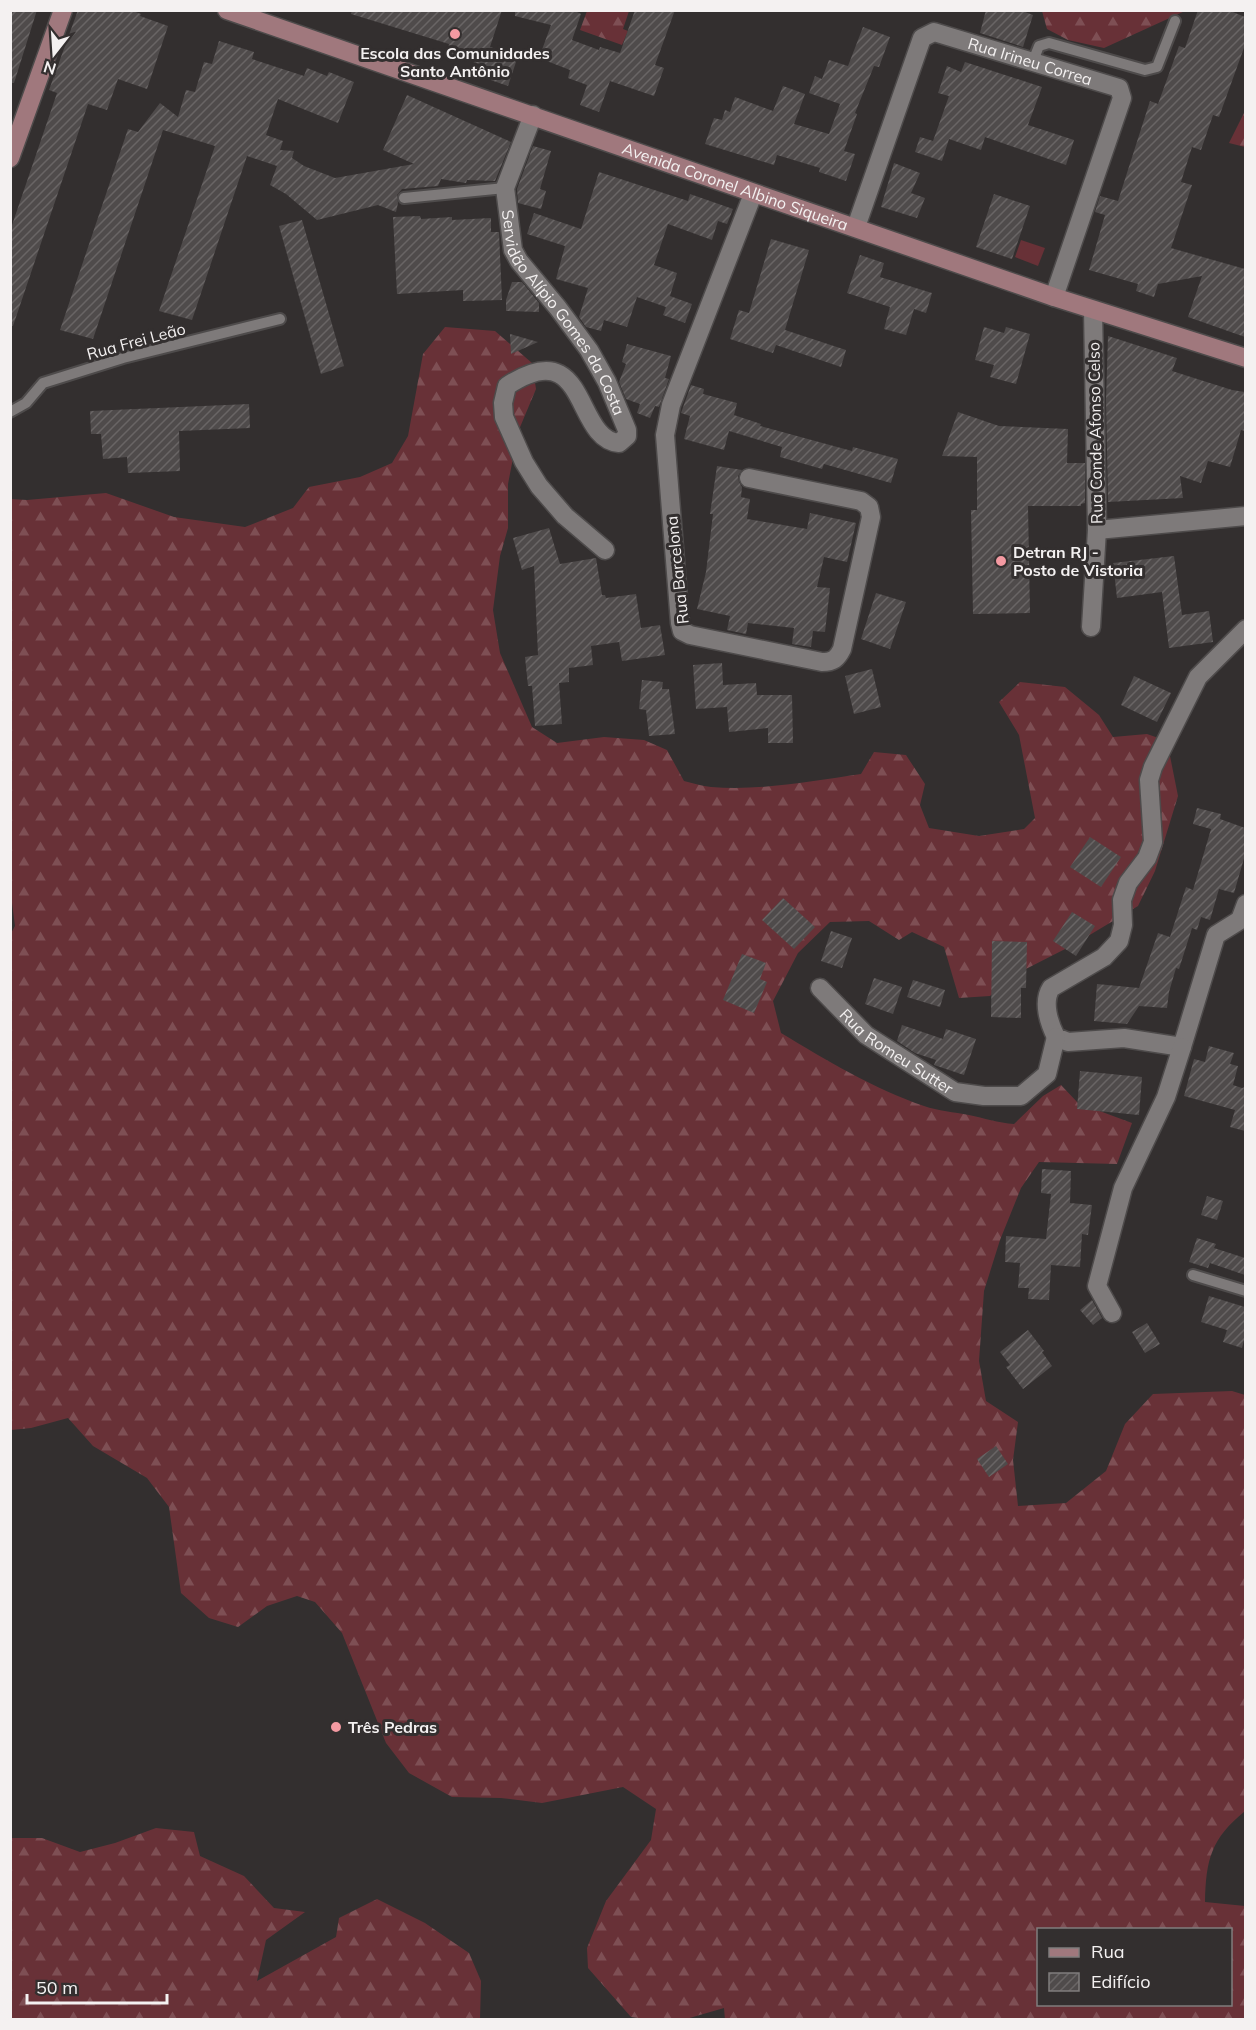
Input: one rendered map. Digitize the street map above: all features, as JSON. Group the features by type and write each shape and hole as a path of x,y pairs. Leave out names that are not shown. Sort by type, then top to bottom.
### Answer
{"main road":[{"path":"10,158 63,10"},
{"name":"Avenida Coronel Albino Siqueira","path":"227,10 265,17 753,194 856,227 1054,297 1245,358"}],"street":[{"name":"Rua Irineu Correa","path":"856,227 922,38 934,32 1119,88 1122,98 1054,297"},
{"name":"Servidão Alípio Gomes da Costa","path":"533,115 505,188 513,250 519,261 589,350 607,382 627,430 627,436 619,443 610,442 592,420 574,389 563,376 554,371 543,370 525,374 507,386 503,403 504,417 539,486 565,516 605,550"},
{"name":"Rua Barcelona","path":"749,478 861,501 868,507 872,517 842,649 832,662 822,662 690,635 682,631 680,623 665,435 670,405 753,194"},
{"name":"Rua Conde Afonso Celso","path":"1091,627 1097,530 1093,310"},
{"path":"1097,530 1245,516"},
{"path":"1182,1047 1124,1038 1068,1042 1056,1037 1049,1024 1048,993 1051,988 1104,957 1119,941 1123,925 1122,900 1128,883 1147,858 1152,842 1149,780 1153,767 1198,677 1245,629"},
{"path":"1112,1313 1097,1286 1123,1188 1166,1097 1216,935 1240,920 1245,904"},
{"name":"Rua Romeu Sutter","path":"820,988 866,1035 955,1092 984,1096 1021,1096 1047,1074 1056,1037"}],"lane":[{"path":"1033,62 1039,46 1049,43 1145,70 1157,67 1175,21"},
{"path":"404,198 505,188"},
{"name":"Rua Frei Leão","path":"10,412 26,403 43,382 123,358 280,319"},
{"path":"1193,1275 1245,1291"}],"green space":[{"path":"587,11 629,11 623,29 628,31 622,45 580,30"},
{"path":"1042,11 1185,11 1104,48 1068,40 1047,29"},
{"path":"1245,111 1245,147 1229,143"},
{"path":"1021,240 1045,248 1038,266 1015,257"},
{"path":"445,327 495,331 532,363 536,389 518,432 508,484 508,528 500,556 493,610 500,653 532,727 557,743 604,737 644,740 667,750 684,781 708,787 730,788 786,785 861,774 874,752 906,755 925,784 920,805 929,828 979,836 1024,829 1035,818 1019,735 999,702 1020,682 1065,687 1099,715 1113,737 1147,734 1167,741 1178,796 1155,871 1138,906 1073,945 1012,976 990,996 959,998 944,947 912,932 899,940 869,921 830,922 798,953 773,1001 781,1033 869,1083 924,1106 1014,1124 1043,1096 1061,1085 1078,1103 1132,1123 1117,1164 1039,1162 1021,1188 1000,1240 984,1291 979,1361 986,1401 1018,1422 1013,1460 1018,1506 1066,1503 1106,1471 1125,1424 1153,1394 1232,1391 1245,1395 1245,1811 1225,1831 1213,1851 1207,1874 1205,1902 1245,1906 1245,2019 725,2020 724,2008 686,2019 652,2020 631,2017 588,1968 587,1948 606,1901 651,1840 656,1809 623,1787 542,1803 501,1798 452,1797 409,1773 386,1743 342,1633 315,1602 297,1596 267,1606 238,1627 209,1618 181,1593 169,1507 147,1478 93,1446 68,1418 31,1428 11,1430 10,935 15,926 10,887 10,499 27,500 106,493 174,517 245,527 293,508 309,487 360,477 392,463 408,436 423,354"},
{"path":"156,1828 194,1832 200,1856 244,1876 274,1908 305,1912 266,1940 257,1981 336,1937 339,1918 377,1899 425,1923 469,1953 481,1981 480,2019 11,2019 11,1838 42,1838 80,1852 115,1843"}],"building":[{"path":"10,10 37,10 14,83 10,83"},
{"path":"78,10 130,10 168,26 147,89 118,79 107,110 88,104 13,326 10,326 10,231 57,93 49,90"},
{"name":"Escola das Comunidades Santo Antônio","path":"352,10 502,10 490,47 518,56 508,86 482,77 486,66 447,54 449,44 351,14"},
{"path":"515,10 573,10 581,14 572,40 599,50 600,47 620,53 635,10 675,10 655,65 664,68 654,96 610,81 599,112 580,105 587,85 568,78 570,70 539,58 551,25 515,16"},
{"path":"986,10 1020,10 1033,15 1023,47 980,33"},
{"path":"1198,10 1228,10 1245,17 1245,45 1219,117 1213,115 1201,150 1192,147 1181,182 1192,185 1171,248 1245,269 1245,337 1188,317 1202,276 1158,284 1154,297 1136,291 1138,284 1089,270 1105,215 1095,212 1100,196 1118,201 1150,101 1158,104 1179,46 1185,48"},
{"path":"863,27 890,37 879,67 874,66 855,113 857,114 844,151 855,154 846,181 819,172 820,168 777,155 774,165 705,144 714,118 722,120 725,110 730,112 735,97 773,111 783,86 805,94 794,124 829,134 840,104 809,93 815,76 822,79 829,60 848,66"},
{"path":"219,41 254,52 252,59 304,76 307,68 327,76 329,72 354,82 338,123 278,99 266,135 283,141 280,150 294,151 292,158 304,166 335,178 414,164 383,150 407,95 511,142 495,181 467,180 466,183 441,179 438,186 402,189 397,195 396,212 378,205 317,220 286,194 270,185 277,166 247,156 192,320 159,311 215,146 163,130 93,339 60,330 128,129 138,132 160,103 178,117 186,90 195,92 204,62 212,64"},
{"path":"965,62 1042,87 1028,125 1074,140 1066,165 985,137 981,150 949,139 942,161 915,152 920,137 933,141 949,96 938,93 947,66 961,72"},
{"path":"533,146 551,151 540,189 546,191 541,209 518,203 517,189"},
{"path":"894,163 920,173 911,193 925,198 917,218 881,207"},
{"path":"599,172 688,201 690,194 733,209 727,224 718,221 712,240 668,224 654,265 677,273 670,296 692,304 685,323 663,315 666,307 637,297 627,327 604,320 601,331 586,327 579,317 588,288 556,279 565,246 527,234 534,213 581,229"},
{"path":"994,194 1030,206 1012,259 976,247"},
{"path":"420,216 421,219 452,217 452,220 491,218 491,232 499,232 502,300 463,301 463,290 397,294 393,217"},
{"path":"302,220 344,366 321,374 279,226"},
{"path":"771,239 809,250 785,330 846,350 841,367 776,345 773,353 730,339 739,310 749,313"},
{"path":"860,255 884,263 880,277 932,293 926,313 914,309 906,335 884,329 890,307 847,293"},
{"path":"512,282 522,282 539,303 539,312 506,311 506,300"},
{"path":"984,327 1004,333 1006,327 1030,334 1016,384 990,377 994,365 975,360"},
{"path":"510,334 538,342 511,354"},
{"path":"1108,336 1177,358 1172,371 1245,392 1245,431 1241,430 1230,467 1208,461 1201,483 1180,476 1183,498 1108,502 1106,400"},
{"path":"627,344 671,356 665,378 669,379 659,407 655,406 650,418 637,413 640,404 626,399 619,382 626,364 622,362"},
{"path":"691,385 704,389 703,394 737,403 734,415 761,424 760,426 852,451 853,447 898,459 891,483 824,464 822,469 780,457 782,447 729,431 724,450 684,439 690,416 681,413"},
{"path":"249,404 250,428 179,431 180,471 128,473 127,457 103,459 101,434 91,434 90,411"},
{"path":"958,412 999,426 1068,429 1067,463 1085,463 1085,503 1081,506 1028,506 1030,613 973,614 971,510 977,510 977,457 942,456"},
{"path":"717,466 742,470 738,476 742,487 741,497 750,499 747,519 807,529 810,513 856,523 847,562 824,557 817,587 830,588 825,632 813,631 811,647 792,644 794,628 748,623 746,634 727,630 730,616 697,609 706,572 713,514 710,514"},
{"path":"549,528 560,564 596,558 602,595 606,598 636,594 641,628 660,625 665,655 622,661 619,642 591,646 593,665 569,668 569,682 559,683 562,724 535,726 532,686 528,686 525,657 538,655 534,566 522,570 513,538"},
{"path":"1174,556 1182,615 1209,611 1213,642 1169,648 1162,592 1117,598 1113,563"},
{"path":"876,593 906,602 890,649 861,639"},
{"path":"722,663 723,685 756,683 757,695 792,695 793,743 768,743 768,728 729,732 727,707 696,709 693,665"},
{"path":"872,669 881,707 854,714 845,676"},
{"path":"1134,676 1171,693 1157,722 1121,705"},
{"path":"642,680 663,682 662,689 669,689 675,734 649,736 646,710 639,709"},
{"path":"1197,808 1221,814 1220,819 1245,828 1245,855 1234,893 1219,889 1210,920 1201,917 1197,930 1192,928 1179,969 1176,968 1167,1008 1139,1006 1127,1024 1094,1021 1097,984 1139,988 1158,933 1170,937 1186,887 1193,890 1211,829 1193,824"},
{"path":"1090,837 1121,857 1101,887 1070,867"},
{"path":"783,898 815,927 794,949 762,920"},
{"path":"1072,912 1095,926 1076,956 1053,941"},
{"path":"831,931 852,938 842,968 821,961"},
{"path":"992,941 1027,942 1026,988 1021,988 1021,1018 991,1017"},
{"path":"742,954 766,963 760,979 767,982 754,1013 723,1000"},
{"path":"874,978 902,987 893,1014 865,1004"},
{"path":"913,980 945,990 940,1007 907,997"},
{"path":"902,1025 943,1039 946,1029 976,1039 964,1075 934,1065 936,1060 915,1053 897,1041"},
{"path":"1209,1046 1234,1053 1230,1064 1238,1066 1233,1085 1245,1087 1245,1131 1230,1127 1235,1110 1184,1096 1194,1059 1205,1062"},
{"path":"1080,1071 1142,1077 1139,1115 1077,1109"},
{"path":"1042,1169 1071,1171 1070,1203 1092,1205 1088,1235 1082,1234 1080,1267 1051,1265 1049,1300 1028,1299 1029,1288 1018,1288 1020,1263 1005,1262 1006,1236 1046,1239 1051,1194 1041,1193"},
{"path":"1207,1196 1223,1201 1217,1220 1201,1215"},
{"path":"1197,1238 1216,1244 1214,1248 1245,1258 1245,1275 1210,1263 1208,1268 1189,1262"},
{"path":"1209,1296 1245,1307 1245,1336 1242,1348 1223,1342 1227,1330 1201,1322"},
{"path":"1092,1300 1102,1318 1093,1325 1080,1310"},
{"path":"1147,1323 1160,1344 1145,1353 1132,1332"},
{"path":"1028,1330 1052,1366 1023,1389 1006,1367 1010,1365 1000,1352"},
{"path":"996,1446 1008,1464 989,1477 977,1459"}],"place":[{"name":"Escola das Comunidades Santo Antônio","path":"455,34"},
{"name":"Detran RJ - Posto de Vistoria","path":"1001,561"},
{"name":"Três Pedras","path":"336,1727"}]}
